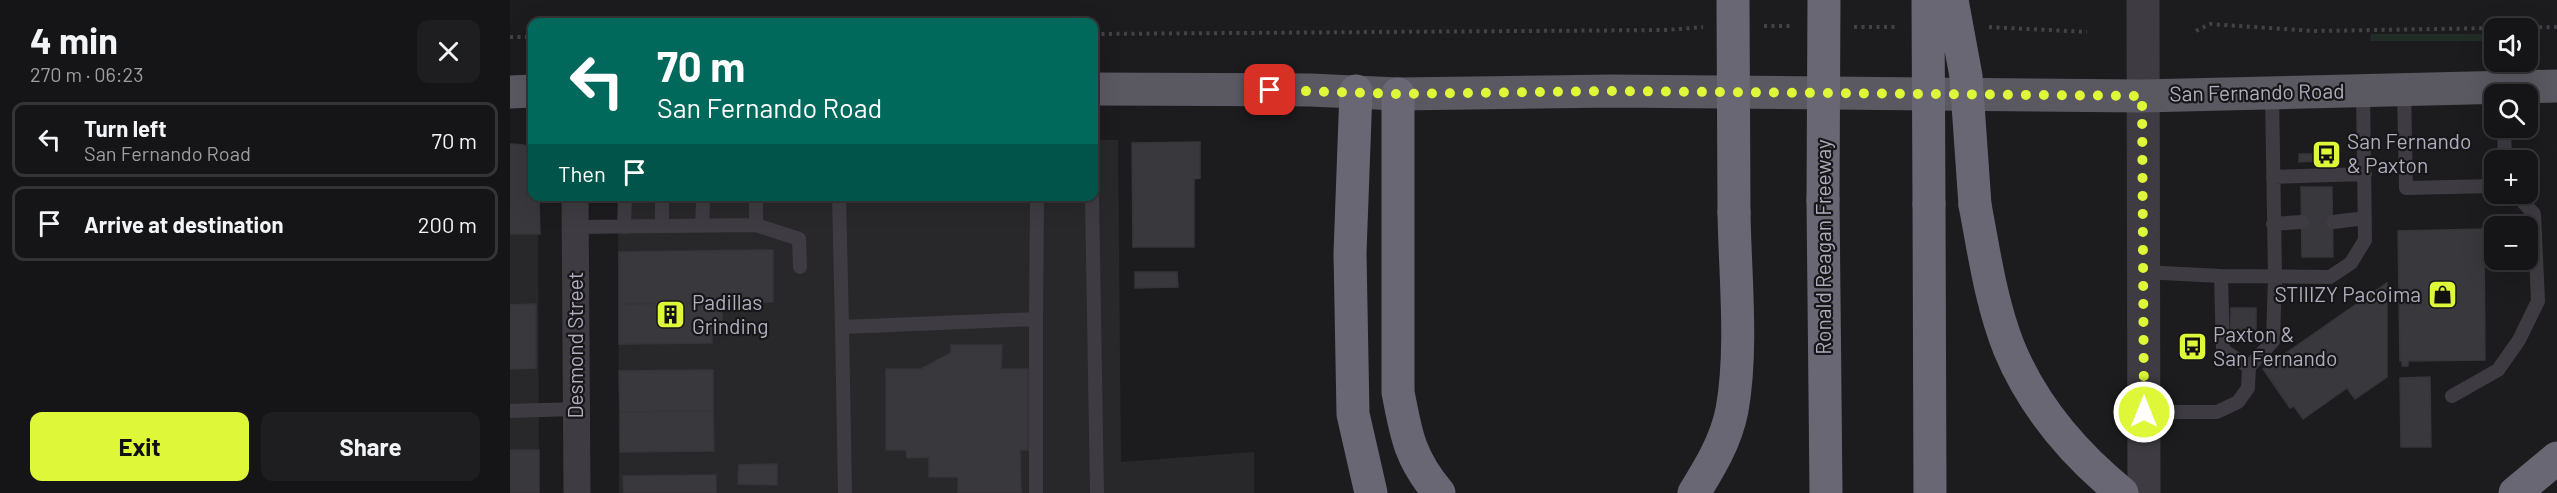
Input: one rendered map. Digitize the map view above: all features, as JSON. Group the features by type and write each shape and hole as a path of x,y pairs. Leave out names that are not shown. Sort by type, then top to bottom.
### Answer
{"highway":[{"path":"1694,493 1717,454 1732,411 1737,358 1733,0"},
{"name":"Ronald Reagan Freeway","path":"1824,0 1823,200 1826,493"},
{"path":"1928,0 1930,493"},
{"path":"1952,0 1966,76 1975,205 1990,283 2009,348 2037,399 2067,442 2122,493"},
{"path":"1356,91 1350,253 1353,414 1371,493"},
{"path":"1398,94 1398,392 1410,445 1422,472 1440,493"},
{"path":"2515,493 2557,458"}],"main road":[{"name":"San Fernando Road","path":"2538,88 2557,86"},
{"name":"San Fernando Road","path":"1098,89 1356,91 1398,94 1611,91 2142,96 2272,92 2484,91"},
{"path":"510,92 528,92"}],"street":[{"path":"2143,0 2145,493"},
{"name":"Desmond Street","path":"576,201 577,493"}],"lane":[{"path":"2404,90 2406,188 2484,186"},
{"path":"2143,272 2222,276 2330,277 2350,263 2365,240 2363,91"},
{"path":"2144,412 2217,412 2238,402 2248,388 2249,367 2273,341 2275,276 2272,92"},
{"path":"2273,177 2365,174"},
{"path":"624,227 625,201"},
{"path":"662,201 662,226"},
{"path":"702,226 703,201"},
{"path":"756,201 756,225"},
{"path":"839,201 845,493"},
{"path":"1036,493 1037,201"},
{"path":"1092,201 1097,493"},
{"path":"2452,396 2498,370 2519,340 2538,301 2534,214 2525,204"},
{"path":"2333,222 2365,218"},
{"path":"2273,224 2302,222"},
{"path":"576,227 756,225 799,239 800,267"},
{"path":"2222,276 2223,350 2249,367"},
{"path":"842,327 1036,319"},
{"path":"510,411 576,410"}],"path":[{"path":"2196,31 2210,24 2314,31 2557,27"},
{"path":"1098,34 1667,30 1709,26"},
{"path":"1757,26 1805,26"},
{"path":"1853,27 1901,27"},
{"path":"1985,27 2087,32"},
{"path":"510,37 528,37"}],"shaded area":[{"path":"2371,34 2484,34 2484,41 2370,41"},
{"path":"1098,140 1118,140 1121,462 1254,452 1254,493 619,493 618,201 1098,201"},
{"path":"510,144 515,144 528,154 528,201 538,201 539,493 510,493"}],"building":[{"path":"1200,142 1200,178 1194,179 1194,247 1133,247 1132,143"},
{"path":"510,144 524,145 528,148 528,201 539,201 540,234 510,234"},
{"path":"2299,154 2318,154 2318,161 2299,162"},
{"path":"2301,187 2332,187 2333,257 2302,257"},
{"name":"STIIIZY Pacoima","path":"2484,229 2485,360 2408,361 2408,366 2402,366 2402,360 2400,361 2398,231"},
{"path":"773,250 773,302 619,304 619,252"},
{"path":"1135,272 1177,272 1178,287 1135,288"},
{"path":"2387,283 2387,377 2355,399 2347,388 2303,419 2294,406 2290,408 2263,369"},
{"name":"Padillas Grinding","path":"722,303 722,326 712,326 712,343 619,344 619,304"},
{"path":"536,304 536,368 510,369 510,305"},
{"path":"2231,308 2256,308 2256,339 2230,338"},
{"path":"951,345 1002,345 1001,369 1028,369 1028,450 1020,450 1021,493 958,493 958,477 929,477 929,457 907,458 906,450 886,450 886,369 921,369 951,353"},
{"path":"713,370 713,411 620,412 619,371"},
{"path":"2430,377 2431,447 2401,447 2400,378"},
{"path":"713,411 714,451 620,452 620,412"},
{"path":"510,450 539,450 539,493 510,493"},
{"path":"777,464 777,485 738,484 739,465"},
{"path":"716,475 716,493 624,493 623,476"}],"place":[{"name":"San Fernando & Paxton","path":"2326,154"},
{"name":"STIIIZY Pacoima","path":"2442,295"},
{"name":"Padillas Grinding","path":"671,315"},
{"name":"Paxton & San Fernando","path":"2192,347"}],"route":[{"path":"1270,90 1398,94 1611,91 2142,96 2144,412"}]}
